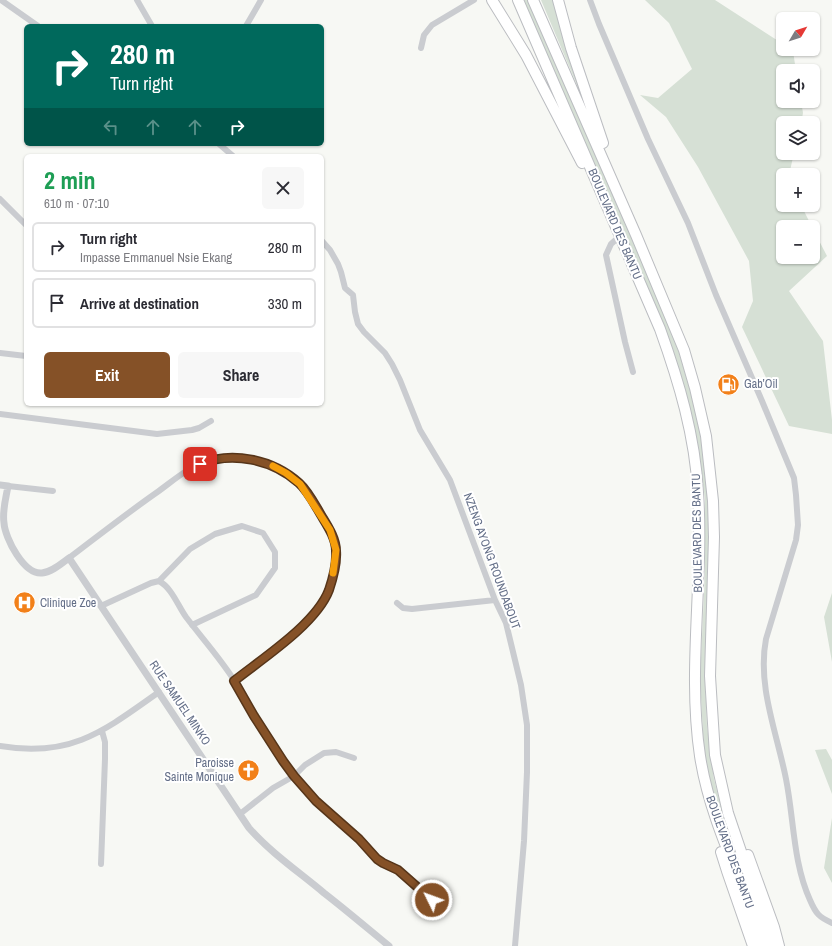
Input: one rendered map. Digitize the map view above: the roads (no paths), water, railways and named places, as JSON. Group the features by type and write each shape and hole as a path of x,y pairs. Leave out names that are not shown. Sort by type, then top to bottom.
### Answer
{"highway":[{"path":"492,0 526,55 591,179 607,205"},
{"name":"BOULEVARD DES BANTU","path":"518,0 660,329 676,374 690,430 696,464 698,492 700,542 695,687 700,757 718,825 763,946"},
{"name":"BOULEVARD DES BANTU","path":"533,0 636,235 689,365 701,411 708,450 713,501 714,551 710,676 715,755 728,813 773,946"},
{"path":"558,0 571,48 592,113 636,235"},
{"path":"715,755 737,823 774,926 779,946"},
{"path":"700,757 706,795 727,872 754,946"}],"street":[{"path":"1,0 35,24"},
{"path":"137,0 151,24"},
{"path":"247,24 261,0"},
{"path":"422,48 424,35 432,25 474,0"},
{"path":"590,0 648,139 688,223 716,295 794,478 798,525 796,540 766,639 763,653 763,666 765,687 786,779 799,865 806,890 818,915 832,923"},
{"path":"221,146 231,154"},
{"path":"0,199 24,223"},
{"path":"620,236 611,244 606,255 633,372"},
{"name":"NZENG AYONG ROUNDABOUT","path":"324,243 338,264 344,288 353,295 358,324 385,353 392,364 420,430 450,480 495,600 506,623 521,685 527,725 527,772 524,841 515,946"},
{"path":"0,353 24,356"},
{"path":"0,414 157,434 192,430 211,421"},
{"path":"8,486 4,510 4,524 9,538 21,561 30,570 36,573 42,573 53,570 190,468 210,460 224,458 248,459 269,464 286,473 300,484 330,530 336,550 335,568 329,590 316,611 299,631 234,681"},
{"path":"0,486 53,491"},
{"path":"101,606 151,583 160,581 190,549 215,534 242,526 263,533 275,552 275,568 256,595 192,625"},
{"name":"RUE SAMUEL MINKO","path":"69,558 252,831 272,850 389,946"},
{"path":"160,581 170,592 192,625 234,681 254,716 294,776 316,801 359,839 377,859 398,870 411,880 442,912"},
{"path":"397,604 403,608 412,609 495,600"},
{"path":"0,746 15,749 39,750 56,748 87,738 102,731 159,692"},
{"path":"101,864 105,759 105,742 102,731"},
{"path":"240,814 273,788 294,776 305,765 324,753 336,752 354,758"}],"place":[{"name":"Gab’Oil","path":"728,384"},
{"name":"Clinique Zoe","path":"25,603"},
{"name":"Paroisse Sainte Monique","path":"249,770"}]}
